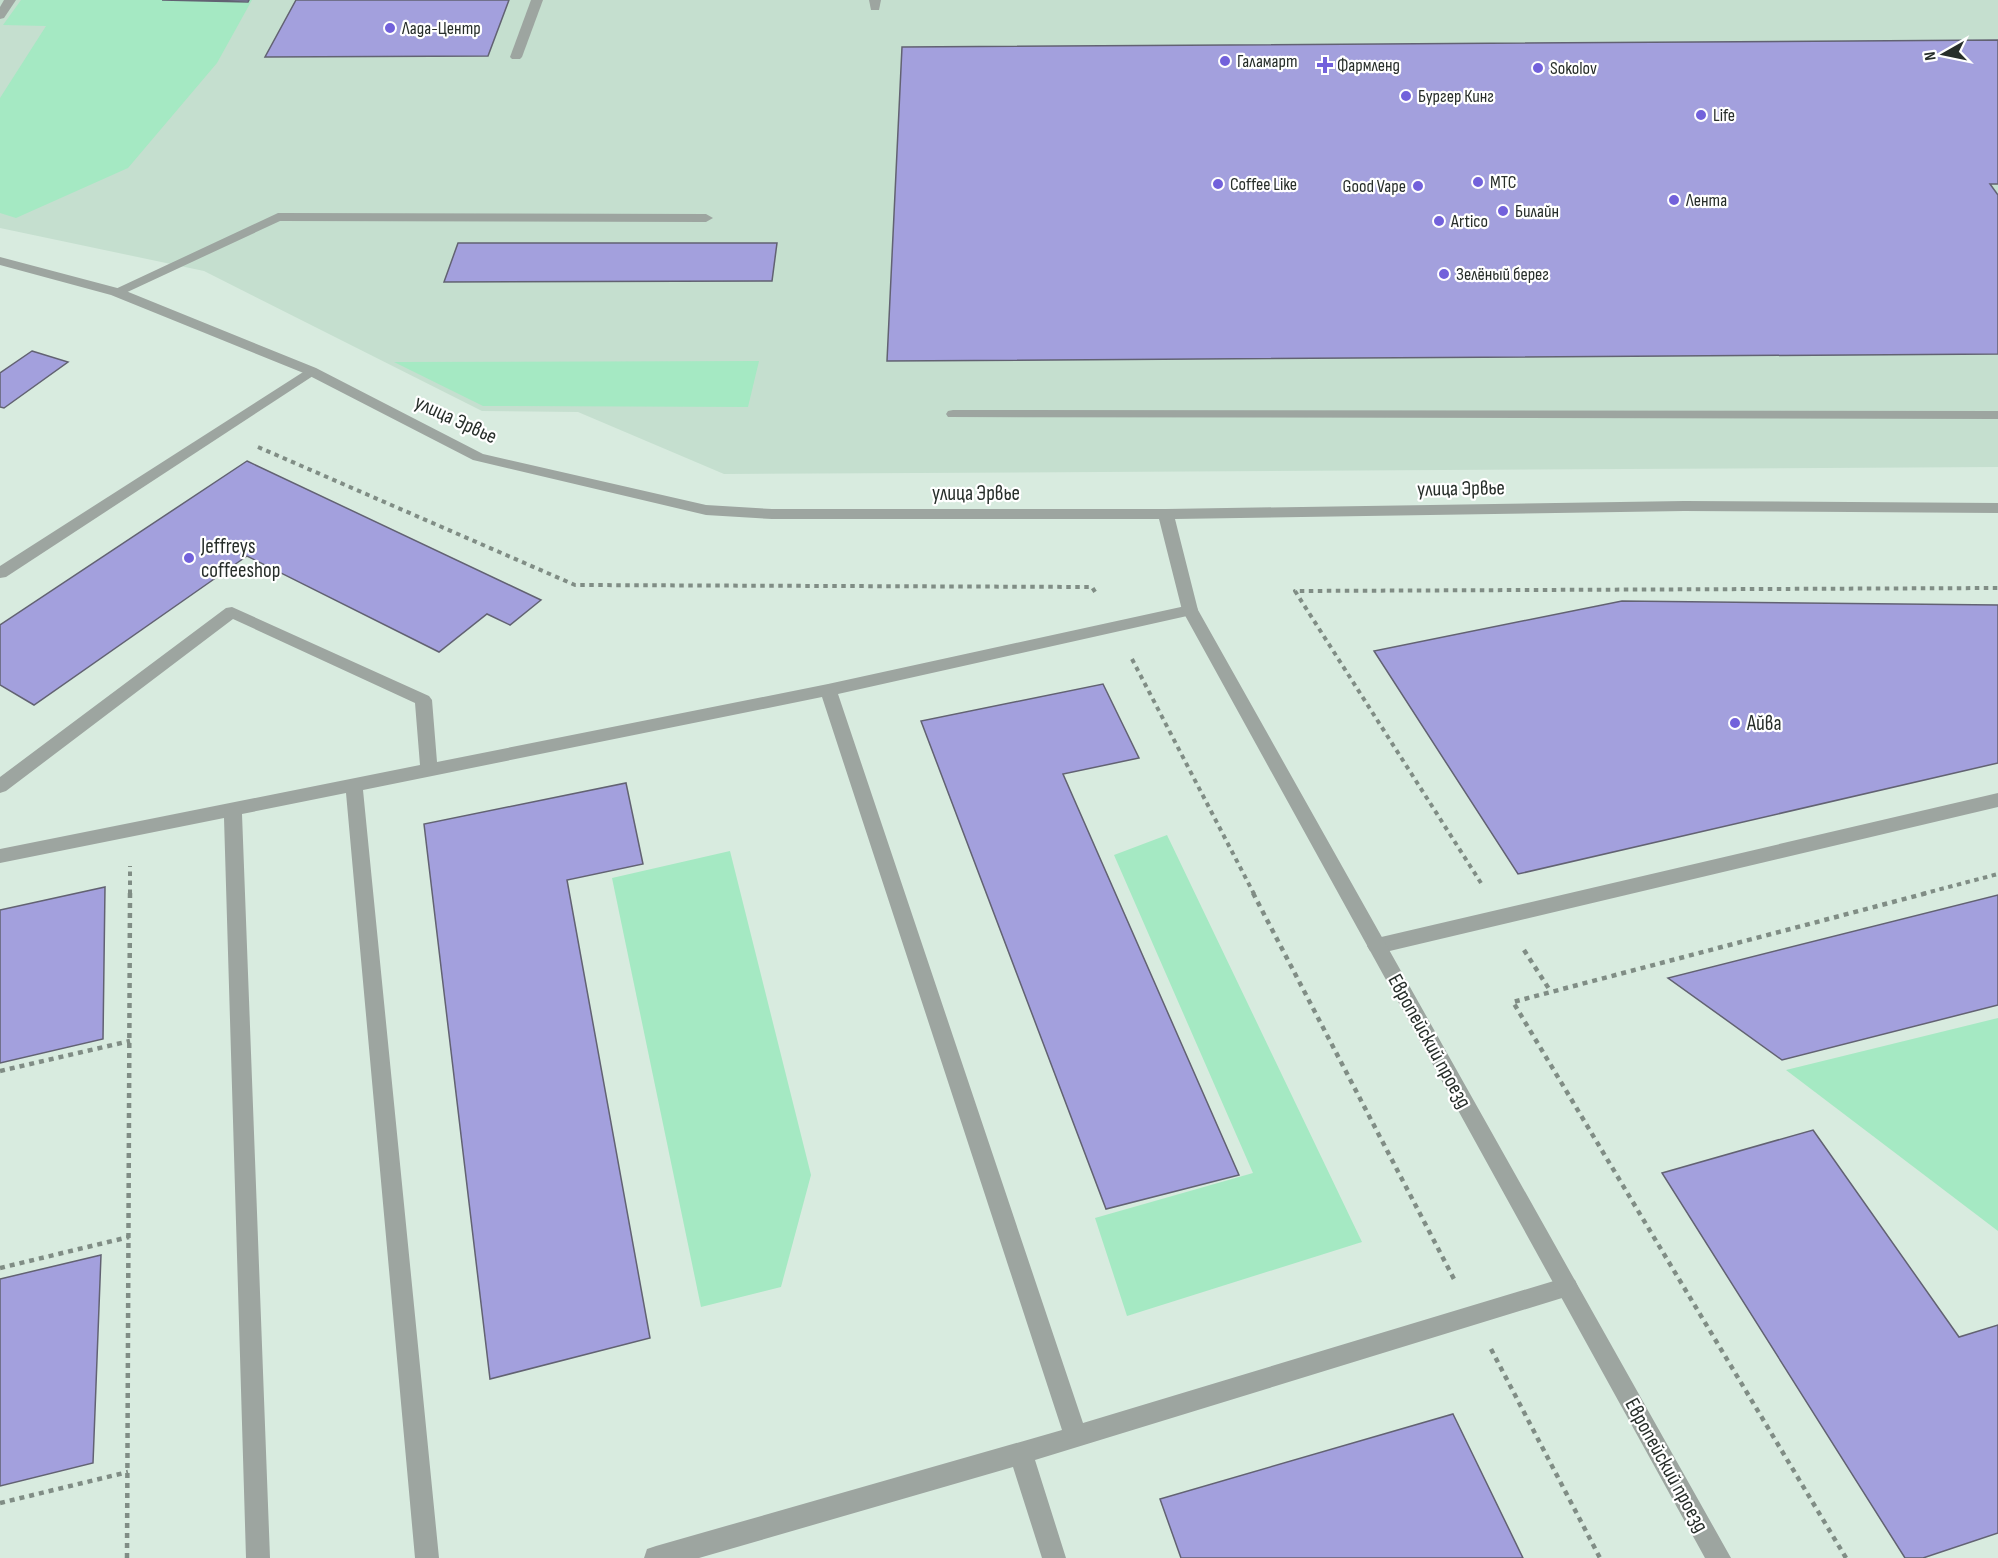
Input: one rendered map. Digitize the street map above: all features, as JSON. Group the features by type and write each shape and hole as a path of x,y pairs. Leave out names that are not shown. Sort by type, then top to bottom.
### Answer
{"street":[{"path":"0,16 10,0"},
{"path":"516,57 537,0"},
{"path":"116,292 278,217 706,218"},
{"name":"улица Эрвье","path":"0,261 116,292 311,371 478,457 706,510 772,514 1166,514 1672,506 1998,508"},
{"path":"0,573 311,371"},
{"path":"953,414 1998,415"},
{"name":"Европейский проезд","path":"1166,514 1190,610 1719,1558"},
{"path":"0,856 828,690 1190,610"},
{"path":"0,786 232,612 423,700 429,770"},
{"path":"828,690 1076,1437"},
{"path":"354,786 427,1558"},
{"path":"1377,946 1998,801"},
{"path":"233,810 258,1558"},
{"path":"656,1558 1076,1437 1567,1287"},
{"path":"1021,1453 1054,1558"}],"path":[{"path":"264,401 244,441 575,585 1092,587 1600,1558"},
{"path":"1551,992 1295,591 1998,588"},
{"path":"120,868 131,866 127,1558"},
{"path":"1846,1558 1513,1002 1998,874"},
{"path":"0,1071 130,1041"},
{"path":"0,1268 129,1237"},
{"path":"0,1503 128,1472"}],"shaded area":[{"path":"0,0 1998,0 1998,467 724,474 578,412 482,411 204,271 0,228"}],"green space":[{"path":"21,0 252,0 217,63 128,168 16,218 0,213 0,98 46,26 3,25"},
{"path":"759,361 748,407 483,406 394,362"},
{"path":"1167,835 1362,1242 1127,1316 1095,1218 1253,1173 1114,855"},
{"path":"730,851 811,1175 781,1287 701,1307 612,878"},
{"path":"1998,1018 1998,1231 1786,1070"}],"building":[{"path":"162,0 249,0 248,2"},
{"name":"Лада-Центр","path":"296,0 509,0 488,56 265,57"},
{"name":"Зелёный берег","path":"1998,40 1998,184 1990,184 1998,195 1998,354 887,361 902,47"},
{"path":"458,243 777,243 772,281 444,282"},
{"path":"32,351 68,362 4,408 0,407 0,373"},
{"path":"247,461 541,600 510,625 487,614 439,652 247,556 34,705 0,685 0,625"},
{"path":"1622,601 1998,605 1998,763 1518,874 1374,651"},
{"path":"1103,684 1139,758 1063,774 1239,1175 1106,1209 921,721"},
{"path":"626,783 643,864 567,880 650,1338 490,1379 424,824"},
{"path":"105,887 103,1039 0,1063 0,910"},
{"path":"1998,895 1998,1005 1782,1060 1668,978"},
{"path":"1813,1130 1959,1337 1998,1325 1998,1533 1923,1558 1905,1558 1662,1173"},
{"path":"101,1255 93,1463 0,1486 0,1279"},
{"path":"1453,1414 1523,1558 1181,1558 1160,1499"}],"place":[{"name":"Лада-Центр","path":"390,28"},
{"name":"Галамарт","path":"1225,61"},
{"name":"Фармленд","path":"1325,65"},
{"name":"Sokolov","path":"1538,68"},
{"name":"Бургер Кинг","path":"1406,96"},
{"name":"Life","path":"1701,115"},
{"name":"МТС","path":"1478,182"},
{"name":"Coffee Like","path":"1218,184"},
{"name":"Good Vape","path":"1418,186"},
{"name":"Лента","path":"1674,200"},
{"name":"Билайн","path":"1503,211"},
{"name":"Artico","path":"1439,221"},
{"name":"Зелёный берег","path":"1444,274"},
{"name":"Jeffreys coffeeshop","path":"189,558"},
{"name":"Айва","path":"1735,723"}]}
